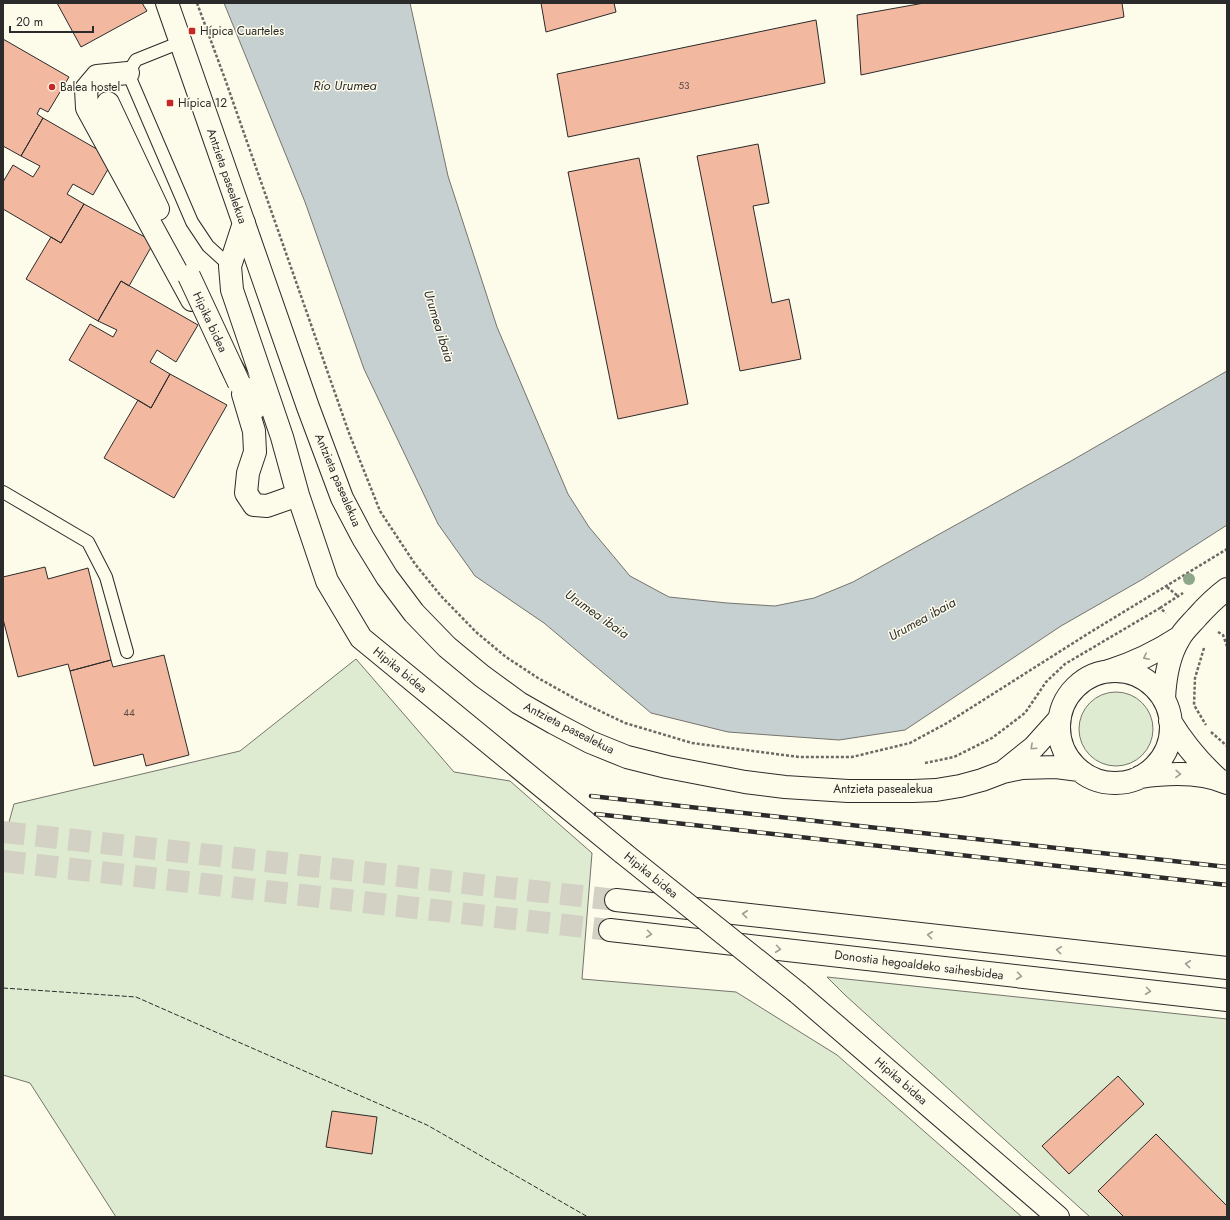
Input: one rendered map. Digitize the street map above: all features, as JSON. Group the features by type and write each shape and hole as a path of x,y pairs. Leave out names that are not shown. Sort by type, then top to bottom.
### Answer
{"main road":[{"name":"Antzieta pasealekua","path":"167,3 308,407 342,498 363,538 387,577 414,613 447,646 482,676 519,703 554,723 590,742 627,757 667,767 744,782 793,787 848,790 913,791 936,790 960,786 1003,772 1022,768 1041,767 1079,770"},
{"path":"128,73 97,76 86,89 87,108 190,296 255,408"},
{"name":"Hipika bidea","path":"108,103 239,383 254,431 255,452 248,473 246,494"},
{"name":"Hipika bidea","path":"244,223 230,266 232,290 282,437 298,495 328,581 361,638 798,993 1058,1217"},
{"path":"248,435 238,477 246,494 254,504 267,506 298,495"},
{"path":"1223,781 1200,776 1180,774 1160,774 1140,777 1128,781 1115,782 1102,781 1090,777 1079,770 1063,747 1060,733 1060,718 1064,704 1072,692 1082,682 1095,675 1140,660 1163,648 1180,637 1201,613 1227,589"},
{"path":"1164,699 1164,683 1168,667 1180,637"},
{"path":"1109,671 1136,675 1147,681 1164,699 1168,710 1170,735 1167,748 1151,769 1140,777"},
{"name":"Antzieta pasealekua","path":"1003,772 1034,747 1060,718"},
{"path":"1170,721 1180,737 1204,767 1223,781"},
{"path":"616,900 1227,968"},
{"name":"Donostia hegoaldeko saihesbidea","path":"610,930 1227,1000"}],"lane":[{"path":"181,42 136,60 128,73 192,222 208,246 230,266"},
{"path":"3,492 88,542 106,577 127,652"}],"path":[{"path":"197,3 349,433 380,511 415,564 441,596 476,632 506,657 538,678 581,702 624,723 692,743 799,756 852,757 910,743 947,723 1089,633 1227,549"},
{"path":"1167,586 1182,600"},
{"path":"919,765 954,757 992,738 1025,713 1046,682 1065,664 1160,608 1169,615"},
{"path":"1215,628 1223,636 1227,646"},
{"path":"1203,645 1204,651 1195,678 1194,705 1208,730 1227,746"}],"green space":[{"path":"356,659 454,772 510,781 592,853 582,979 736,992 837,1055 1022,1217 116,1217 30,1083 3,1075 3,844 14,804 240,751"},
{"path":"1116,692 1130,695 1142,703 1150,715 1153,729 1150,743 1142,755 1130,763 1116,766 1102,763 1090,755 1082,743 1079,729 1082,715 1090,703 1102,695"},
{"path":"827,977 1227,1019 1227,1217 1090,1217"}],"water":[{"name":"Río Urumea","path":"224,3 410,3 448,176 497,327 568,494 589,527 630,576 669,597 775,606 814,598 853,582 1071,461 1227,371 1227,525 1143,579 1061,626 905,730 839,740 728,732 651,713 544,623 475,576 438,524 364,369 305,202"}],"building":[{"path":"57,3 142,3 147,11 81,47"},
{"path":"541,3 614,3 616,12 546,32"},
{"path":"924,3 1122,3 1124,17 861,75 857,15"},
{"path":"816,20 825,83 568,137 557,74"},
{"path":"3,39 69,77 48,112 40,108 37,114 43,118 21,156 3,146"},
{"path":"43,118 114,159 93,195 73,184 67,194 84,204 61,243 3,209 3,182 13,165 33,177 40,166 21,156"},
{"path":"758,144 769,203 753,206 772,303 789,299 801,359 740,371 697,156"},
{"path":"639,158 688,404 618,419 568,172"},
{"path":"84,204 154,242 129,286 121,281 98,321 26,279 51,237 61,243"},
{"path":"121,281 198,325 176,362 157,350 150,362 170,374 151,408 69,360 90,324 113,337 117,330 98,321"},
{"path":"170,374 227,405 174,498 104,458 138,400 151,408"},
{"path":"45,567 48,579 88,568 111,660 70,671 68,664 18,677 3,619 3,577"},
{"path":"164,655 189,755 146,766 143,754 94,766 70,671 111,660 113,667"},
{"path":"1118,1076 1144,1104 1069,1174 1042,1146"},
{"path":"332,1111 377,1117 372,1154 326,1147"},
{"path":"1156,1134 1227,1206 1227,1217 1124,1217 1098,1191"}],"tunnel":[{"path":"3,832 616,900"},
{"path":"3,861 610,930"}],"railway":[{"path":"591,796 1227,867"},
{"path":"596,814 1227,885"}],"fence":[{"path":"3,988 136,997 427,1125 588,1217"}],"place":[{"name":"Hípica Cuarteles","path":"192,31"},
{"name":"Balea hostel","path":"52,87"},
{"name":"Hípica 12","path":"170,103"}],"water label":[{"name":"Urumea ibaia","path":"439,326"},
{"name":"Urumea ibaia","path":"597,614"},
{"name":"Urumea ibaia","path":"922,619"}]}
